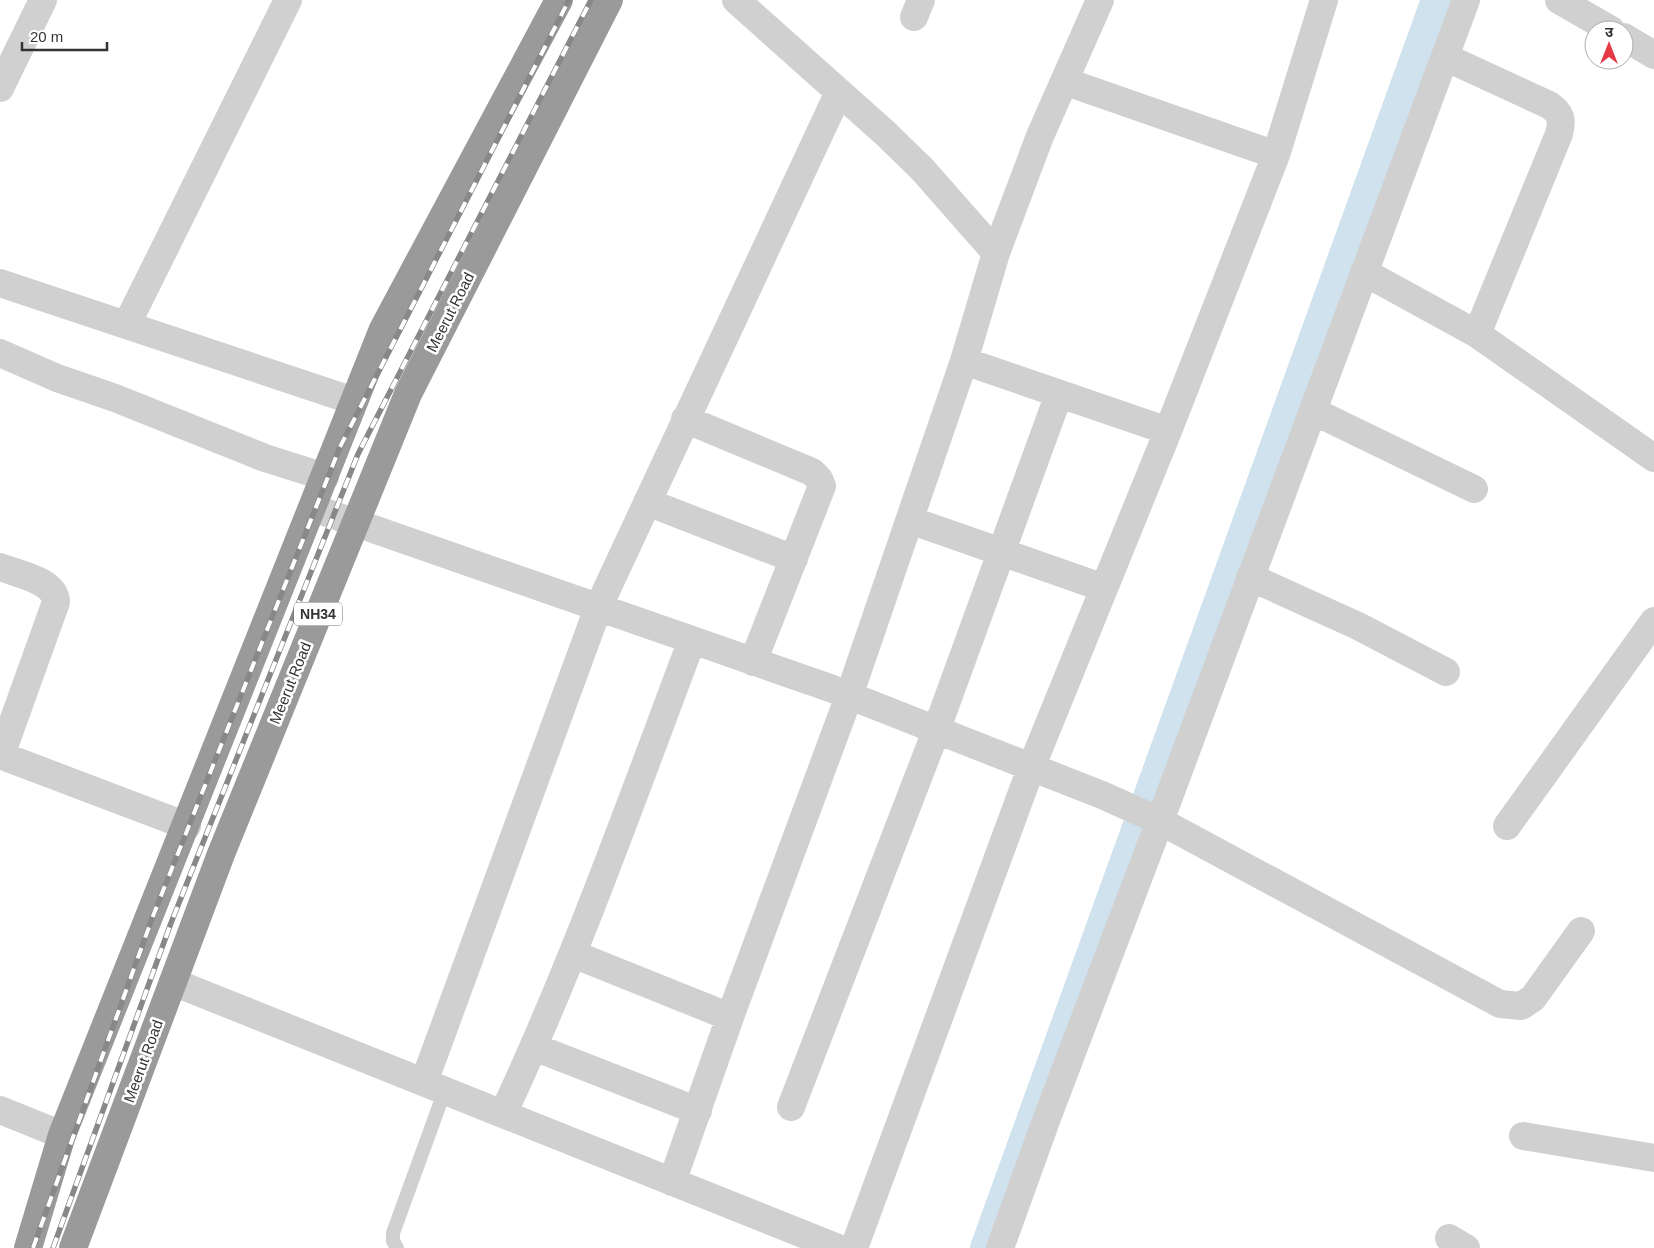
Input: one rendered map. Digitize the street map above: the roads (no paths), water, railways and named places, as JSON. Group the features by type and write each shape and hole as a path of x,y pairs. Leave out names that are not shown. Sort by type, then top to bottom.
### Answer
{"highway":[{"name":"NH34","path":"28,1248 62,1135 187,826 383,329 559,0"},
{"name":"Meerut Road","path":"73,1248 224,845 408,394 609,0"}],"street":[{"path":"3,76 43,0"},
{"path":"127,324 288,0"},
{"path":"736,0 916,163 996,253"},
{"path":"672,1182 730,1017 849,696 964,361 996,253 1040,136 1100,0"},
{"path":"854,1248 1031,768 1168,431 1276,155 1324,0"},
{"path":"1000,1248 1152,817 1250,577 1466,0"},
{"path":"1559,0 1594,20"},
{"path":"1634,43 1654,54"},
{"path":"1445,57 1549,104 1561,117 1559,134 1478,334"},
{"path":"1064,82 1276,155"},
{"path":"435,1086 598,608 839,92"},
{"path":"1364,272 1478,334 1654,458"},
{"path":"0,283 354,401"},
{"path":"0,353 57,378 115,398 265,458 324,477"},
{"path":"964,361 1168,431"},
{"path":"791,1107 936,731 1003,552 1059,394"},
{"path":"1313,411 1474,489"},
{"path":"685,419 812,472 819,479 822,486 819,498 753,662"},
{"path":"647,502 794,559"},
{"path":"312,508 849,696 1102,795 1152,817 1500,1004 1521,1006 1532,998 1581,931"},
{"path":"910,520 1104,588"},
{"path":"0,567 50,588 56,596 56,602 1,755 187,826"},
{"path":"1250,577 1358,626 1446,672"},
{"path":"1507,826 1654,621"},
{"path":"503,1114 534,1047 573,954 692,640"},
{"path":"573,954 730,1017"},
{"path":"172,982 838,1248"},
{"path":"534,1047 698,1111"},
{"path":"0,1110 62,1135"},
{"path":"1523,1136 1654,1158"}],"lane":[{"path":"397,1248 393,1241 393,1233 435,1086"}],"waterway":[{"path":"985,1248 1436,0"}],"railway":[{"path":"33,1248 153,916 340,447 569,0"},
{"path":"53,1248 171,923 358,454 591,0"}]}
